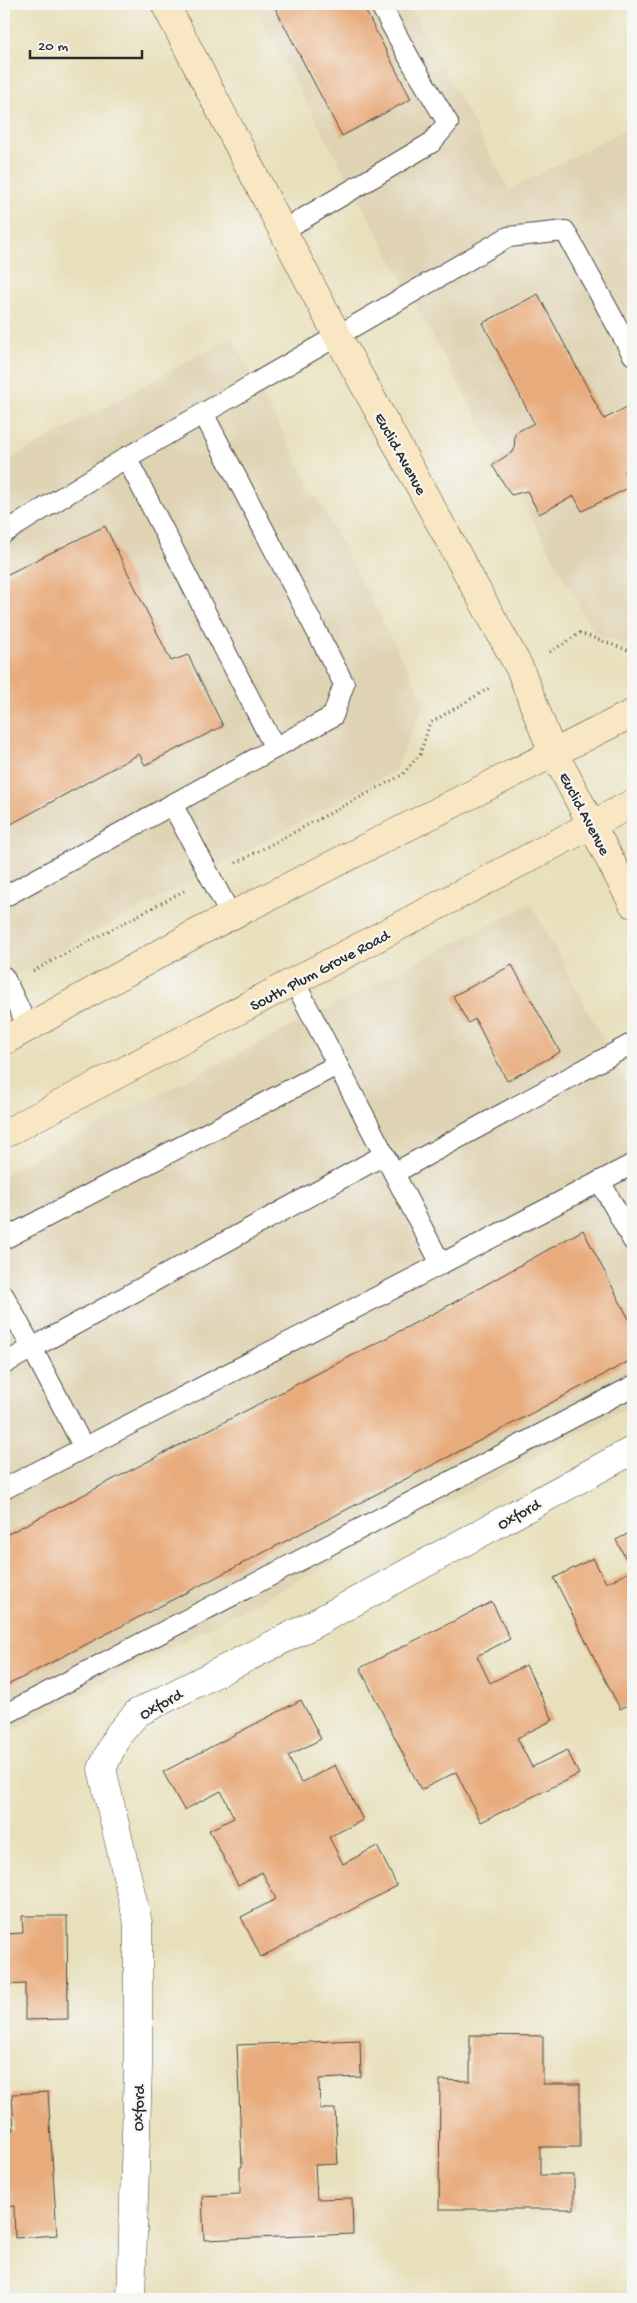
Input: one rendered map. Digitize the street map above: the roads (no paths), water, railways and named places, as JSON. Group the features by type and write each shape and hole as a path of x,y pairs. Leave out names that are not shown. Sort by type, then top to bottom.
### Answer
{"main road":[{"name":"Euclid Avenue","path":"165,4 338,337 520,669 552,754 563,770 633,904"},
{"path":"4,1041 231,916 633,713"},
{"name":"South Plum Grove Road","path":"4,1134 633,804"}],"street":[{"name":"Oxford","path":"131,2299 138,2068 138,1923 102,1769 117,1736 137,1713 310,1626 633,1450"}],"lane":[{"path":"282,231 431,143 448,123 380,4"},
{"path":"4,533 126,457 338,337 508,237 565,231 633,355"},
{"path":"4,897 333,716 344,684 203,413"},
{"path":"126,457 275,748"},
{"path":"172,804 231,916"},
{"path":"4,977 28,1027"},
{"path":"294,981 441,1264"},
{"path":"394,1173 633,1043"},
{"path":"4,1239 337,1065"},
{"path":"4,1364 384,1155"},
{"path":"4,1489 633,1164"},
{"path":"600,1181 633,1241"},
{"path":"4,1296 84,1448"},
{"path":"4,1715 633,1386"}]}
